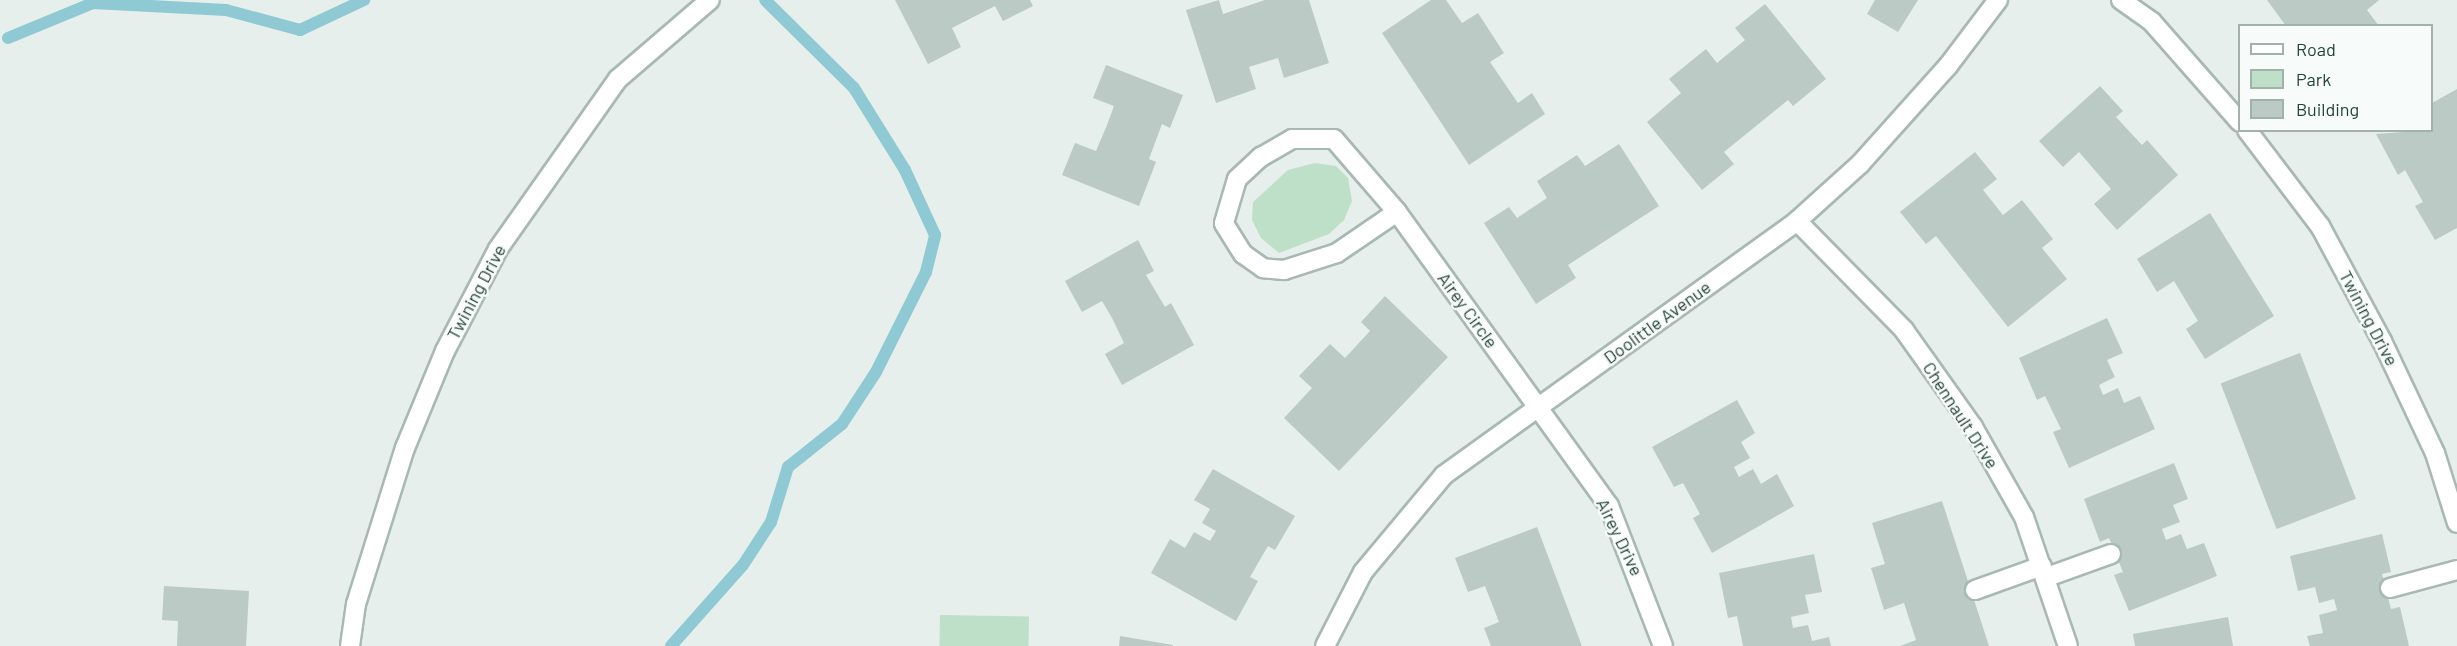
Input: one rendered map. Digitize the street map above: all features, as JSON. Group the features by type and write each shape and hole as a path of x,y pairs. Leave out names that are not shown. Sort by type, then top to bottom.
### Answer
{"street":[{"name":"Twining Drive","path":"350,646 356,604 405,448 445,351 498,249 618,79 710,0"},
{"name":"Doolittle Avenue","path":"1325,646 1363,572 1398,524 1444,475 1797,221 1876,147 1948,66 1998,0"},
{"path":"2121,0 2152,22 2238,120"},
{"name":"Twining Drive","path":"2249,132 2320,226 2382,341 2435,453 2457,523"},
{"name":"Airey Circle","path":"1397,212 1337,253 1284,270 1263,268 1243,254 1224,223 1238,179 1269,153 1314,135 1334,139 1397,212 1538,408"},
{"name":"Chennault Drive","path":"1797,221 1904,330 1973,427 2024,517 2068,646"},
{"name":"Airey Drive","path":"1538,408 1609,506 1663,646"},
{"path":"1975,590 2111,555"},
{"path":"2390,588 2457,570"}],"green space":[{"path":"1315,163 1336,166 1348,178 1352,201 1344,220 1329,234 1279,253 1261,238 1252,220 1253,202 1288,170"},
{"path":"940,615 1029,617 1028,646 939,646"}],"building":[{"path":"895,0 1030,0 1033,6 1003,21 995,6 952,28 961,47 928,64"},
{"path":"1219,0 1223,14 1265,0 1309,0 1329,63 1284,78 1278,58 1249,67 1256,89 1216,103 1186,10"},
{"path":"1431,0 1446,0 1462,23 1478,13 1504,53 1490,62 1518,103 1532,93 1545,114 1469,165 1382,33"},
{"path":"1875,0 1918,0 1898,32 1867,14"},
{"path":"2267,0 2379,0 2367,10 2378,24 2285,24"},
{"path":"1765,4 1826,79 1793,106 1788,100 1724,152 1734,164 1702,190 1647,122 1681,93 1669,79 1706,49 1717,63 1745,40 1735,28"},
{"path":"1106,65 1183,95 1170,128 1162,124 1149,159 1156,162 1139,206 1062,175 1075,143 1096,151 1107,125 1114,106 1093,98"},
{"path":"2100,86 2123,111 2116,117 2142,145 2147,140 2178,175 2117,230 2094,204 2111,189 2079,152 2063,167 2039,141"},
{"path":"2457,89 2457,228 2435,240 2415,206 2423,202 2405,170 2398,175 2376,134 2433,132 2433,102"},
{"path":"1619,144 1659,206 1568,265 1576,278 1536,304 1484,223 1509,207 1517,218 1547,198 1537,181 1577,155 1585,166"},
{"path":"1975,152 1997,179 1983,190 2003,215 2022,200 2053,239 2042,248 2067,279 2008,327 1936,236 1926,244 1900,212"},
{"path":"2210,213 2274,316 2205,359 2186,329 2198,321 2174,281 2157,292 2137,259"},
{"path":"1138,240 1154,271 1146,275 1165,307 1171,303 1194,345 1122,385 1105,354 1124,343 1112,318 1102,301 1082,312 1065,281"},
{"path":"1385,296 1448,357 1339,471 1284,418 1312,388 1299,376 1330,344 1345,358 1370,331 1361,322"},
{"path":"2107,318 2123,353 2107,360 2115,377 2099,385 2103,395 2118,388 2124,403 2140,396 2155,429 2069,468 2053,432 2061,429 2045,396 2037,400 2019,358"},
{"path":"2300,353 2356,499 2277,529 2221,383"},
{"path":"1737,400 1755,433 1741,442 1750,458 1734,467 1739,477 1753,469 1761,484 1777,474 1794,506 1712,553 1693,518 1700,514 1683,483 1674,487 1652,447"},
{"path":"2174,463 2188,499 2173,505 2180,522 2162,529 2166,540 2181,534 2187,549 2204,543 2217,576 2129,611 2114,575 2123,572 2109,538 2100,542 2084,499"},
{"path":"1213,469 1295,516 1275,550 1268,546 1250,577 1258,581 1236,621 1151,573 1170,539 1185,548 1194,532 1210,541 1216,531 1202,523 1210,509 1194,500"},
{"path":"1942,501 1989,646 1900,646 1916,640 1904,603 1884,610 1871,568 1885,564 1872,523"},
{"path":"1537,527 1582,646 1491,646 1484,628 1499,622 1485,586 1468,592 1455,558"},
{"path":"2382,534 2391,572 2382,574 2391,609 2400,607 2409,646 2310,646 2307,636 2323,633 2319,615 2337,610 2334,599 2319,603 2315,587 2298,591 2290,556"},
{"path":"1814,554 1822,592 1805,595 1809,613 1791,617 1793,628 1808,625 1812,641 1829,637 1831,646 1743,646 1737,616 1728,618 1719,573"},
{"path":"164,586 249,591 246,646 177,646 178,621 162,620"},
{"path":"2228,617 2233,646 2135,646 2133,634"},
{"path":"1120,636 1173,645 1173,646 1119,646"}],"waterway":[{"path":"8,38 93,3 226,10 300,30 364,0"},
{"path":"671,646 743,565 771,522 788,467 842,424 876,372 926,272 935,235 905,170 854,88 765,0"}]}
